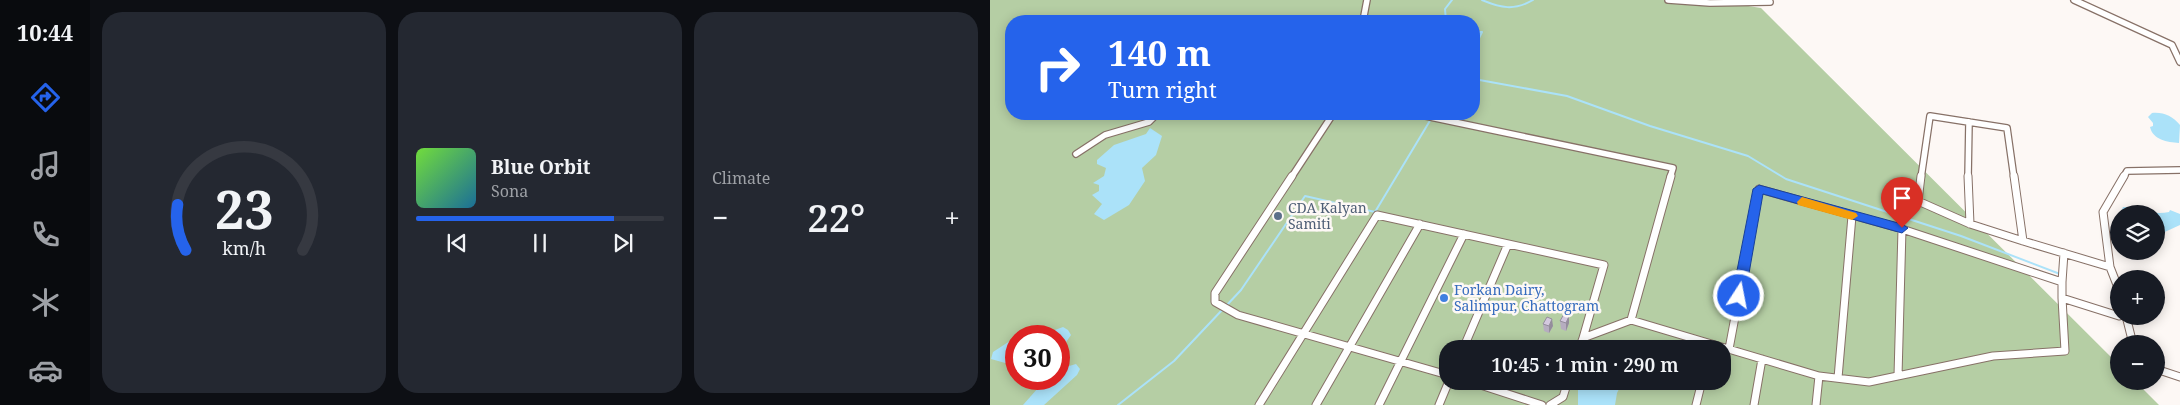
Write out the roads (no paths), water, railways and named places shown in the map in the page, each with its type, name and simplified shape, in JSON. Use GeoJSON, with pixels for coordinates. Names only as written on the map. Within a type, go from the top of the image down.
{"type":"FeatureCollection","features":[{"type":"Feature","properties":{"kind":"street"},"geometry":{"type":"LineString","coordinates":[[1364,15],[1367,0]]}},
{"type":"Feature","properties":{"kind":"street"},"geometry":{"type":"LineString","coordinates":[[1668,0],[1710,3],[1770,2],[1769,0]]}},
{"type":"Feature","properties":{"kind":"street"},"geometry":{"type":"LineString","coordinates":[[2074,0],[2172,44],[2180,62]]}},
{"type":"Feature","properties":{"kind":"street"},"geometry":{"type":"LineString","coordinates":[[2023,241],[2007,128],[1930,116],[1918,202],[1970,224],[2023,241],[2110,267]]}},
{"type":"Feature","properties":{"kind":"street"},"geometry":{"type":"LineString","coordinates":[[1076,154],[1104,135],[1152,120]]}},
{"type":"Feature","properties":{"kind":"street"},"geometry":{"type":"LineString","coordinates":[[1329,120],[1215,293],[1214,302],[1238,315],[1439,373]]}},
{"type":"Feature","properties":{"kind":"street"},"geometry":{"type":"LineString","coordinates":[[1445,120],[1673,168],[1630,320]]}},
{"type":"Feature","properties":{"kind":"street"},"geometry":{"type":"LineString","coordinates":[[1969,122],[1970,224]]}},
{"type":"Feature","properties":{"kind":"street"},"geometry":{"type":"LineString","coordinates":[[2111,270],[2102,212],[2127,171],[2180,170]]}},
{"type":"Feature","properties":{"kind":"street"},"geometry":{"type":"LineString","coordinates":[[1731,340],[1759,189],[1852,216],[1902,228],[2062,282]]}},
{"type":"Feature","properties":{"kind":"street"},"geometry":{"type":"LineString","coordinates":[[1260,405],[1376,214],[1604,265],[1583,338]]}},
{"type":"Feature","properties":{"kind":"street"},"geometry":{"type":"LineString","coordinates":[[1838,378],[1852,216]]}},
{"type":"Feature","properties":{"kind":"street"},"geometry":{"type":"LineString","coordinates":[[1316,405],[1420,224]]}},
{"type":"Feature","properties":{"kind":"street"},"geometry":{"type":"LineString","coordinates":[[1898,376],[1902,228]]}},
{"type":"Feature","properties":{"kind":"street"},"geometry":{"type":"LineString","coordinates":[[1378,405],[1464,234]]}},
{"type":"Feature","properties":{"kind":"street"},"geometry":{"type":"LineString","coordinates":[[1466,340],[1508,244]]}},
{"type":"Feature","properties":{"kind":"street"},"geometry":{"type":"LineString","coordinates":[[1731,350],[1819,376],[1869,382],[1993,356],[2065,351],[2062,298],[2064,253]]}},
{"type":"Feature","properties":{"kind":"street"},"geometry":{"type":"LineString","coordinates":[[2062,298],[2110,313]]}},
{"type":"Feature","properties":{"kind":"street"},"geometry":{"type":"LineString","coordinates":[[1583,338],[1630,320],[1692,340]]}},
{"type":"Feature","properties":{"kind":"street"},"geometry":{"type":"LineString","coordinates":[[1754,405],[1762,359]]}},
{"type":"Feature","properties":{"kind":"street"},"geometry":{"type":"LineString","coordinates":[[2165,372],[2180,378]]}},
{"type":"Feature","properties":{"kind":"street"},"geometry":{"type":"LineString","coordinates":[[1816,405],[1819,376]]}},
{"type":"Feature","properties":{"kind":"street"},"geometry":{"type":"LineString","coordinates":[[1438,405],[1444,390]]}},
{"type":"Feature","properties":{"kind":"street"},"geometry":{"type":"LineString","coordinates":[[1496,390],[1542,405]]}},
{"type":"Feature","properties":{"kind":"street"},"geometry":{"type":"LineString","coordinates":[[1550,405],[1563,397],[1565,390]]}},
{"type":"Feature","properties":{"kind":"street"},"geometry":{"type":"LineString","coordinates":[[1696,405],[1700,390]]}},
{"type":"Feature","properties":{"kind":"water"},"geometry":{"type":"Polygon","coordinates":[[[2152,113],[2168,115],[2180,125],[2179,143],[2165,141],[2154,135],[2150,127],[2153,126],[2153,123],[2148,117],[2152,113]]]}},
{"type":"Feature","properties":{"kind":"water"},"geometry":{"type":"Polygon","coordinates":[[[1150,128],[1162,136],[1156,155],[1142,168],[1145,181],[1129,205],[1104,220],[1094,214],[1102,204],[1092,195],[1099,191],[1099,185],[1093,183],[1104,176],[1106,168],[1097,164],[1097,160],[1114,145],[1146,134],[1150,128]]]}},
{"type":"Feature","properties":{"kind":"water"},"geometry":{"type":"Polygon","coordinates":[[[2170,210],[2180,214],[2180,225],[2165,232],[2165,213],[2170,210]]]}},
{"type":"Feature","properties":{"kind":"water"},"geometry":{"type":"Polygon","coordinates":[[[1005,344],[1005,363],[991,359],[993,352],[1005,344]]]}},
{"type":"Feature","properties":{"kind":"water"},"geometry":{"type":"Polygon","coordinates":[[[1076,364],[1080,369],[1070,381],[1070,366],[1076,364]]]}},
{"type":"Feature","properties":{"kind":"water"},"geometry":{"type":"Polygon","coordinates":[[[1036,390],[1060,390],[1044,405],[1023,405],[1036,390]]]}},
{"type":"Feature","properties":{"kind":"water"},"geometry":{"type":"Polygon","coordinates":[[[1578,390],[1618,390],[1615,405],[1578,405],[1578,390]]]}},
{"type":"Feature","properties":{"kind":"waterway"},"geometry":{"type":"LineString","coordinates":[[1446,15],[1445,9],[1452,0]]}},
{"type":"Feature","properties":{"kind":"waterway"},"geometry":{"type":"LineString","coordinates":[[1482,0],[1508,7],[1520,6],[1533,0]]}},
{"type":"Feature","properties":{"kind":"waterway"},"geometry":{"type":"LineString","coordinates":[[1480,32],[1482,32],[1480,36]]}},
{"type":"Feature","properties":{"kind":"waterway"},"geometry":{"type":"LineString","coordinates":[[1480,80],[1567,96],[1650,126],[1748,156],[1786,179],[1961,236],[2060,274]]}},
{"type":"Feature","properties":{"kind":"waterway"},"geometry":{"type":"LineString","coordinates":[[1226,306],[1241,290],[1305,196],[1375,212],[1430,120]]}},
{"type":"Feature","properties":{"kind":"waterway"},"geometry":{"type":"LineString","coordinates":[[1118,405],[1174,361],[1223,309]]}},
{"type":"Feature","properties":{"kind":"place","name":"CDA Kalyan Samiti"},"geometry":{"type":"Point","coordinates":[1278,216]}},
{"type":"Feature","properties":{"kind":"place","name":"Forkan Dairy, Salimpur, Chattogram"},"geometry":{"type":"Point","coordinates":[1444,298]}}]}
